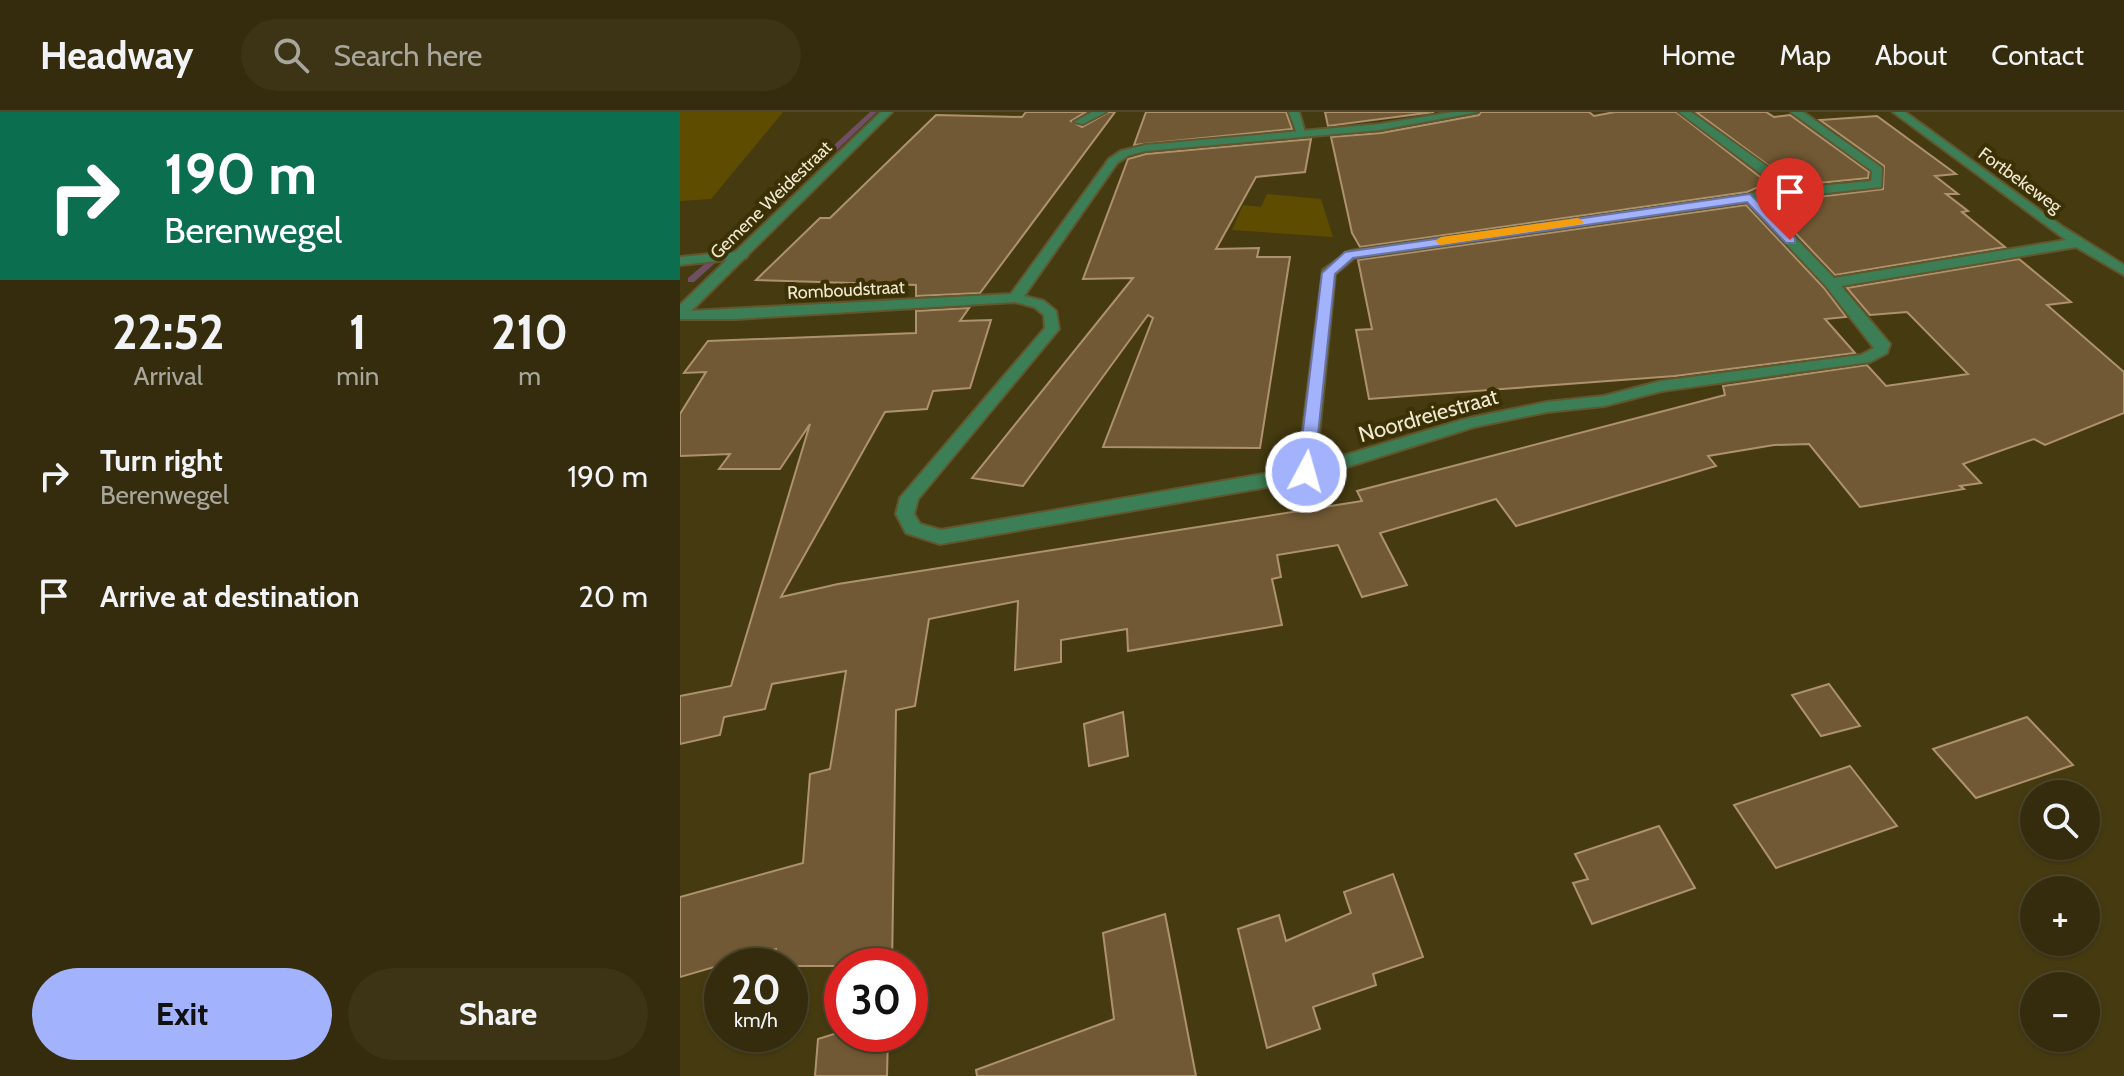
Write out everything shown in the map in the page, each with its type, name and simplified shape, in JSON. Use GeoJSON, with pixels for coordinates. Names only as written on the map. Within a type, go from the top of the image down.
{"type":"FeatureCollection","features":[{"type":"Feature","properties":{"kind":"street","name":"Gemene Weidestraat"},"geometry":{"type":"LineString","coordinates":[[680,314],[887,112]]}},
{"type":"Feature","properties":{"kind":"street"},"geometry":{"type":"LineString","coordinates":[[1079,122],[1101,112]]}},
{"type":"Feature","properties":{"kind":"street"},"geometry":{"type":"LineString","coordinates":[[1294,112],[1302,134]]}},
{"type":"Feature","properties":{"kind":"street"},"geometry":{"type":"LineString","coordinates":[[1015,298],[1113,161],[1125,153],[1145,148],[1380,127],[1473,112]]}},
{"type":"Feature","properties":{"kind":"street"},"geometry":{"type":"LineString","coordinates":[[1306,472],[1328,273],[1350,255],[1750,198],[1773,190],[1779,181],[1684,112]]}},
{"type":"Feature","properties":{"kind":"street"},"geometry":{"type":"LineString","coordinates":[[1776,185],[1809,191],[1877,184],[1878,170],[1796,112]]}},
{"type":"Feature","properties":{"kind":"street","name":"Fortbekeweg"},"geometry":{"type":"LineString","coordinates":[[1898,112],[2058,230],[2124,271]]}},
{"type":"Feature","properties":{"kind":"street"},"geometry":{"type":"LineString","coordinates":[[1750,198],[1831,283],[2080,242]]}},
{"type":"Feature","properties":{"kind":"street"},"geometry":{"type":"LineString","coordinates":[[680,261],[741,255]]}},
{"type":"Feature","properties":{"kind":"street","name":"Noordreiestraat"},"geometry":{"type":"LineString","coordinates":[[1015,298],[1039,304],[1051,314],[1052,329],[909,498],[905,514],[913,528],[940,537],[1306,472],[1421,437],[1520,412],[1604,401],[1661,386],[1830,366],[1865,359],[1882,350],[1882,344],[1831,283]]}},
{"type":"Feature","properties":{"kind":"street","name":"Romboudstraat"},"geometry":{"type":"LineString","coordinates":[[680,314],[735,315],[1015,298]]}},
{"type":"Feature","properties":{"kind":"shaded area"},"geometry":{"type":"Polygon","coordinates":[[[680,112],[783,112],[711,199],[680,201],[680,112]]]}},
{"type":"Feature","properties":{"kind":"shaded area"},"geometry":{"type":"Polygon","coordinates":[[[1267,194],[1321,199],[1333,237],[1232,230],[1243,205],[1261,207],[1267,194]]]}},
{"type":"Feature","properties":{"kind":"building"},"geometry":{"type":"Polygon","coordinates":[[[1026,112],[1086,112],[1071,121],[1082,127],[1109,112],[1115,112],[980,293],[916,296],[916,285],[756,280],[820,218],[830,218],[936,115],[1022,117],[1026,112]]]}},
{"type":"Feature","properties":{"kind":"building"},"geometry":{"type":"Polygon","coordinates":[[[1146,112],[1286,112],[1292,129],[1134,145],[1146,112]]]}},
{"type":"Feature","properties":{"kind":"building"},"geometry":{"type":"Polygon","coordinates":[[[1325,112],[1434,112],[1328,126],[1325,112]]]}},
{"type":"Feature","properties":{"kind":"building"},"geometry":{"type":"Polygon","coordinates":[[[1481,112],[1589,112],[1594,116],[1615,112],[1676,112],[1768,183],[1747,192],[1360,247],[1352,233],[1331,137],[1381,133],[1479,115],[1481,112]]]}},
{"type":"Feature","properties":{"kind":"building"},"geometry":{"type":"Polygon","coordinates":[[[1696,112],[1766,112],[1774,117],[1790,115],[1869,172],[1868,178],[1809,184],[1788,180],[1696,112]]]}},
{"type":"Feature","properties":{"kind":"building"},"geometry":{"type":"Polygon","coordinates":[[[1877,116],[1956,174],[1935,176],[1958,194],[1946,194],[1968,211],[1962,212],[2005,247],[1835,275],[1764,200],[1781,193],[1809,198],[1883,189],[1884,166],[1820,120],[1877,116]]]}},
{"type":"Feature","properties":{"kind":"building"},"geometry":{"type":"Polygon","coordinates":[[[1311,139],[1305,172],[1256,177],[1216,249],[1259,248],[1257,257],[1290,257],[1260,448],[1103,447],[1153,318],[1148,315],[1023,486],[972,478],[1133,278],[1083,279],[1128,159],[1146,154],[1311,139]]]}},
{"type":"Feature","properties":{"kind":"building"},"geometry":{"type":"Polygon","coordinates":[[[1746,205],[1824,288],[1846,317],[1825,319],[1855,353],[1675,376],[1369,399],[1356,330],[1372,329],[1358,260],[1746,205]]]}},
{"type":"Feature","properties":{"kind":"building"},"geometry":{"type":"Polygon","coordinates":[[[2019,259],[2071,302],[2047,305],[2124,372],[2124,413],[2045,445],[2034,439],[1963,464],[1981,483],[1960,486],[1964,489],[1860,507],[1809,444],[1774,445],[1708,456],[1716,466],[1516,526],[1496,499],[1380,533],[1407,585],[1362,597],[1338,545],[1277,555],[1281,577],[1272,579],[1282,625],[1128,651],[1127,629],[1061,640],[1061,662],[1015,670],[1018,601],[929,619],[915,706],[896,710],[892,948],[824,948],[824,966],[808,966],[808,948],[704,948],[704,970],[680,977],[680,897],[803,863],[810,774],[830,769],[846,671],[772,684],[765,709],[724,717],[720,735],[680,744],[680,696],[731,686],[810,424],[780,469],[719,469],[730,454],[680,456],[680,414],[706,372],[684,373],[708,341],[916,333],[916,311],[969,308],[960,321],[991,320],[970,388],[933,391],[927,409],[885,412],[781,597],[838,584],[1362,501],[1357,491],[1725,395],[1723,386],[1867,365],[1886,386],[1968,374],[1907,312],[1870,315],[1847,288],[2019,259]]]}},
{"type":"Feature","properties":{"kind":"building"},"geometry":{"type":"Polygon","coordinates":[[[1829,684],[1860,726],[1821,736],[1792,695],[1829,684]]]}},
{"type":"Feature","properties":{"kind":"building"},"geometry":{"type":"Polygon","coordinates":[[[1123,712],[1128,756],[1089,766],[1084,724],[1123,712]]]}},
{"type":"Feature","properties":{"kind":"building"},"geometry":{"type":"Polygon","coordinates":[[[2027,717],[2073,765],[2029,780],[2020,780],[2020,783],[1976,798],[1933,749],[2027,717]]]}},
{"type":"Feature","properties":{"kind":"building"},"geometry":{"type":"Polygon","coordinates":[[[1850,766],[1897,826],[1776,868],[1734,805],[1850,766]]]}},
{"type":"Feature","properties":{"kind":"building"},"geometry":{"type":"Polygon","coordinates":[[[1659,826],[1695,888],[1592,924],[1573,883],[1588,879],[1575,854],[1659,826]]]}},
{"type":"Feature","properties":{"kind":"building"},"geometry":{"type":"Polygon","coordinates":[[[1393,874],[1423,957],[1373,974],[1376,985],[1313,1007],[1320,1029],[1267,1048],[1238,929],[1279,915],[1286,941],[1351,913],[1344,892],[1393,874]]]}},
{"type":"Feature","properties":{"kind":"building"},"geometry":{"type":"Polygon","coordinates":[[[1165,914],[1196,1076],[977,1076],[976,1070],[1114,1019],[1103,933],[1165,914]]]}},
{"type":"Feature","properties":{"kind":"building"},"geometry":{"type":"Polygon","coordinates":[[[824,1037],[824,1052],[888,1052],[887,1076],[815,1076],[818,1039],[824,1037]]]}},
{"type":"Feature","properties":{"kind":"waterway"},"geometry":{"type":"LineString","coordinates":[[774,205],[874,112]]}},
{"type":"Feature","properties":{"kind":"waterway"},"geometry":{"type":"LineString","coordinates":[[728,247],[764,214]]}},
{"type":"Feature","properties":{"kind":"waterway"},"geometry":{"type":"LineString","coordinates":[[691,280],[711,263]]}},
{"type":"Feature","properties":{"kind":"slow traffic"},"geometry":{"type":"LineString","coordinates":[[1441,241],[1578,222]]}},
{"type":"Feature","properties":{"kind":"route"},"geometry":{"type":"LineString","coordinates":[[1306,472],[1328,273],[1350,255],[1750,198],[1790,240]]}}]}
